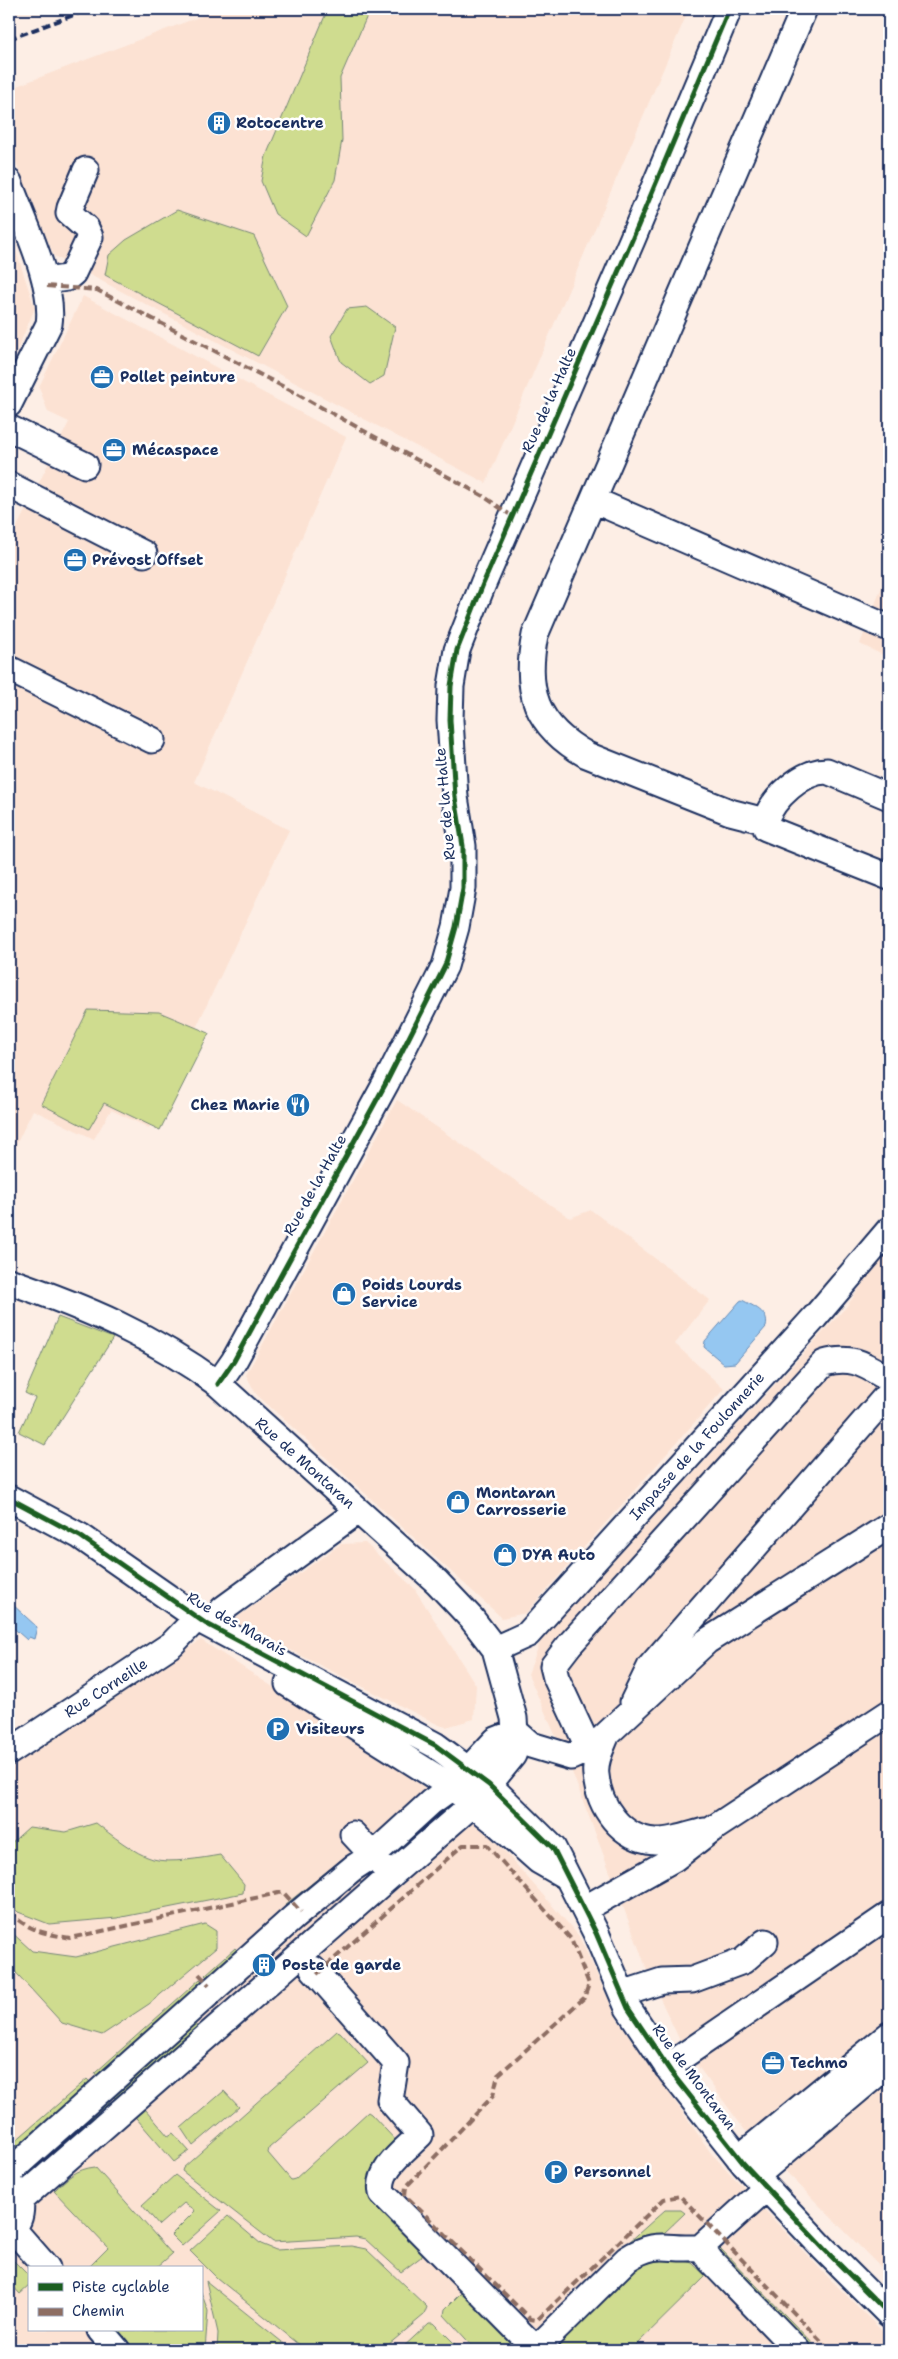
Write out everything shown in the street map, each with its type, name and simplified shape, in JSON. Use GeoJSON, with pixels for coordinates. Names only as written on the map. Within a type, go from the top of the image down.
{"type":"FeatureCollection","features":[{"type":"Feature","properties":{"kind":"street","name":"Rue de la Halte"},"geometry":{"type":"LineString","coordinates":[[218,1384],[234,1361],[381,1092],[445,966],[456,928],[463,888],[463,846],[455,797],[450,720],[451,686],[457,650],[483,584],[628,249],[729,9]]}},
{"type":"Feature","properties":{"kind":"street"},"geometry":{"type":"LineString","coordinates":[[764,821],[730,812],[587,755],[572,747],[558,734],[539,708],[532,693],[530,676],[535,635],[804,9]]}},
{"type":"Feature","properties":{"kind":"street"},"geometry":{"type":"LineString","coordinates":[[45,281],[67,278],[73,273],[90,237],[86,228],[69,213],[86,170]]}},
{"type":"Feature","properties":{"kind":"street"},"geometry":{"type":"LineString","coordinates":[[9,182],[45,281],[51,312],[49,324],[9,404]]}},
{"type":"Feature","properties":{"kind":"street"},"geometry":{"type":"LineString","coordinates":[[9,428],[85,465]]}},
{"type":"Feature","properties":{"kind":"street"},"geometry":{"type":"LineString","coordinates":[[9,486],[144,554]]}},
{"type":"Feature","properties":{"kind":"street"},"geometry":{"type":"LineString","coordinates":[[593,500],[889,628]]}},
{"type":"Feature","properties":{"kind":"street"},"geometry":{"type":"LineString","coordinates":[[9,670],[152,740]]}},
{"type":"Feature","properties":{"kind":"street"},"geometry":{"type":"LineString","coordinates":[[889,796],[827,771],[818,771],[810,774],[775,800],[764,821],[766,828],[889,877]]}},
{"type":"Feature","properties":{"kind":"street","name":"Impasse de la Foulonnerie"},"geometry":{"type":"LineString","coordinates":[[495,1649],[528,1634],[815,1317],[889,1230]]}},
{"type":"Feature","properties":{"kind":"street","name":"Rue de Montaran"},"geometry":{"type":"LineString","coordinates":[[9,1281],[117,1322],[181,1358],[218,1384],[437,1582],[472,1619],[495,1649],[516,1732],[513,1755],[482,1794]]}},
{"type":"Feature","properties":{"kind":"street"},"geometry":{"type":"LineString","coordinates":[[711,1830],[657,1842],[628,1834],[617,1824],[604,1802],[596,1775],[599,1753],[598,1742],[556,1678],[553,1666],[570,1644],[824,1363],[840,1359],[856,1361],[889,1379]]}},
{"type":"Feature","properties":{"kind":"street"},"geometry":{"type":"LineString","coordinates":[[625,1717],[650,1667],[889,1393]]}},
{"type":"Feature","properties":{"kind":"street","name":"Rue des Marais"},"geometry":{"type":"LineString","coordinates":[[9,1498],[80,1536],[208,1617],[435,1744]]}},
{"type":"Feature","properties":{"kind":"street","name":"Rue Corneille"},"geometry":{"type":"LineString","coordinates":[[9,1752],[172,1644],[358,1512]]}},
{"type":"Feature","properties":{"kind":"street"},"geometry":{"type":"LineString","coordinates":[[9,2176],[15,2167],[294,1917],[353,1868],[378,1851],[460,1778],[496,1740],[516,1732],[531,1745],[571,1757],[598,1742],[707,1640],[889,1526]]}},
{"type":"Feature","properties":{"kind":"street","name":"Rue des Marais"},"geometry":{"type":"LineString","coordinates":[[208,1617],[262,1667],[417,1764]]}},
{"type":"Feature","properties":{"kind":"street"},"geometry":{"type":"LineString","coordinates":[[584,1909],[674,1858],[711,1830],[889,1713]]}},
{"type":"Feature","properties":{"kind":"street","name":"Rue de Montaran"},"geometry":{"type":"LineString","coordinates":[[435,1744],[460,1778],[553,1848],[584,1909],[628,2008],[667,2067],[739,2158],[889,2314]]}},
{"type":"Feature","properties":{"kind":"street","name":"Rue de Montaran"},"geometry":{"type":"LineString","coordinates":[[417,1764],[460,1778]]}},
{"type":"Feature","properties":{"kind":"street"},"geometry":{"type":"LineString","coordinates":[[45,2266],[11,2230],[19,2220],[21,2210],[14,2191],[391,1875],[482,1794]]}},
{"type":"Feature","properties":{"kind":"street"},"geometry":{"type":"LineString","coordinates":[[359,1830],[378,1851],[391,1875]]}},
{"type":"Feature","properties":{"kind":"street"},"geometry":{"type":"LineString","coordinates":[[667,2067],[889,1915]]}},
{"type":"Feature","properties":{"kind":"street"},"geometry":{"type":"LineString","coordinates":[[622,1994],[662,1981],[692,1980],[743,1961],[765,1942]]}},
{"type":"Feature","properties":{"kind":"street"},"geometry":{"type":"LineString","coordinates":[[313,1969],[396,2063],[390,2100],[420,2135],[385,2170],[380,2182],[382,2193],[536,2350],[627,2259],[643,2249],[662,2246],[688,2249],[700,2247],[761,2182],[889,2064]]}},
{"type":"Feature","properties":{"kind":"street"},"geometry":{"type":"LineString","coordinates":[[739,2158],[889,2035]]}},
{"type":"Feature","properties":{"kind":"street"},"geometry":{"type":"LineString","coordinates":[[700,2247],[711,2261],[797,2350]]}},
{"type":"Feature","properties":{"kind":"street"},"geometry":{"type":"LineString","coordinates":[[102,2332],[117,2350]]}},
{"type":"Feature","properties":{"kind":"shaded area"},"geometry":{"type":"Polygon","coordinates":[[[220,9],[689,9],[486,483],[54,256],[9,145],[9,89],[220,9]]]}},
{"type":"Feature","properties":{"kind":"shaded area"},"geometry":{"type":"Polygon","coordinates":[[[9,230],[35,308],[9,369],[9,230]]]}},
{"type":"Feature","properties":{"kind":"shaded area"},"geometry":{"type":"Polygon","coordinates":[[[83,296],[346,437],[194,782],[289,830],[149,1128],[111,1110],[94,1139],[33,1110],[9,1159],[9,526],[16,529],[69,422],[48,412],[39,387],[83,296]]]}},
{"type":"Feature","properties":{"kind":"shaded area"},"geometry":{"type":"Polygon","coordinates":[[[889,568],[889,658],[860,644],[889,568]]]}},
{"type":"Feature","properties":{"kind":"shaded area"},"geometry":{"type":"Polygon","coordinates":[[[397,1100],[570,1218],[591,1210],[710,1300],[675,1344],[724,1389],[526,1613],[502,1618],[256,1394],[246,1375],[397,1100]]]}},
{"type":"Feature","properties":{"kind":"shaded area"},"geometry":{"type":"Polygon","coordinates":[[[889,1246],[889,2276],[744,2129],[681,2043],[649,1975],[574,1777],[528,1674],[541,1640],[847,1306],[889,1246]]]}},
{"type":"Feature","properties":{"kind":"shaded area"},"geometry":{"type":"Polygon","coordinates":[[[365,1543],[414,1588],[476,1685],[474,1719],[446,1727],[439,1725],[232,1621],[341,1544],[365,1543]]]}},
{"type":"Feature","properties":{"kind":"shaded area"},"geometry":{"type":"Polygon","coordinates":[[[201,1640],[405,1773],[492,1837],[579,1936],[618,2020],[711,2153],[825,2274],[889,2338],[889,2350],[9,2350],[9,1763],[201,1640]]]}},
{"type":"Feature","properties":{"kind":"green space"},"geometry":{"type":"Polygon","coordinates":[[[331,9],[370,9],[340,78],[342,140],[335,180],[306,236],[275,214],[261,181],[266,156],[327,11],[331,9]]]}},
{"type":"Feature","properties":{"kind":"green space"},"geometry":{"type":"Polygon","coordinates":[[[177,210],[254,236],[287,306],[258,356],[105,275],[109,255],[126,240],[177,210]]]}},
{"type":"Feature","properties":{"kind":"green space"},"geometry":{"type":"Polygon","coordinates":[[[367,307],[395,327],[384,376],[370,384],[341,362],[331,336],[347,309],[367,307]]]}},
{"type":"Feature","properties":{"kind":"green space"},"geometry":{"type":"Polygon","coordinates":[[[88,1010],[159,1012],[209,1033],[160,1130],[104,1103],[89,1129],[41,1104],[88,1010]]]}},
{"type":"Feature","properties":{"kind":"green space"},"geometry":{"type":"Polygon","coordinates":[[[58,1317],[113,1338],[45,1445],[19,1432],[35,1398],[25,1393],[58,1317]]]}},
{"type":"Feature","properties":{"kind":"green space"},"geometry":{"type":"Polygon","coordinates":[[[96,1823],[115,1838],[153,1859],[177,1861],[220,1855],[244,1884],[243,1893],[117,1918],[49,1924],[18,1912],[9,1903],[9,1845],[29,1827],[66,1832],[96,1823]]]}},
{"type":"Feature","properties":{"kind":"green space"},"geometry":{"type":"Polygon","coordinates":[[[341,1860],[344,1865],[291,1911],[285,1905],[341,1860]]]}},
{"type":"Feature","properties":{"kind":"green space"},"geometry":{"type":"Polygon","coordinates":[[[205,1924],[216,1931],[216,1948],[149,2004],[102,2035],[62,2023],[9,1965],[9,1930],[32,1951],[76,1957],[205,1924]]]}},
{"type":"Feature","properties":{"kind":"green space"},"geometry":{"type":"Polygon","coordinates":[[[235,1948],[242,1955],[212,1982],[205,1975],[235,1948]]]}},
{"type":"Feature","properties":{"kind":"green space"},"geometry":{"type":"Polygon","coordinates":[[[200,1979],[207,1987],[99,2080],[95,2073],[200,1979]]]}},
{"type":"Feature","properties":{"kind":"green space"},"geometry":{"type":"Polygon","coordinates":[[[192,2022],[199,2028],[120,2103],[110,2093],[192,2022]]]}},
{"type":"Feature","properties":{"kind":"green space"},"geometry":{"type":"Polygon","coordinates":[[[337,2031],[368,2063],[269,2148],[268,2153],[291,2180],[295,2179],[368,2112],[371,2114],[400,2145],[369,2174],[368,2188],[425,2249],[421,2257],[401,2272],[365,2239],[356,2237],[273,2242],[182,2171],[183,2168],[337,2031]]]}},
{"type":"Feature","properties":{"kind":"green space"},"geometry":{"type":"Polygon","coordinates":[[[87,2079],[94,2086],[16,2153],[14,2142],[87,2079]]]}},
{"type":"Feature","properties":{"kind":"green space"},"geometry":{"type":"Polygon","coordinates":[[[224,2091],[239,2107],[193,2146],[181,2128],[224,2091]]]}},
{"type":"Feature","properties":{"kind":"green space"},"geometry":{"type":"Polygon","coordinates":[[[104,2097],[115,2108],[44,2171],[38,2154],[104,2097]]]}},
{"type":"Feature","properties":{"kind":"green space"},"geometry":{"type":"Polygon","coordinates":[[[140,2103],[168,2136],[173,2133],[189,2151],[174,2162],[130,2111],[140,2103]]]}},
{"type":"Feature","properties":{"kind":"green space"},"geometry":{"type":"Polygon","coordinates":[[[95,2167],[172,2254],[158,2266],[90,2266],[108,2248],[54,2191],[72,2175],[95,2167]]]}},
{"type":"Feature","properties":{"kind":"green space"},"geometry":{"type":"Polygon","coordinates":[[[175,2175],[221,2211],[182,2246],[171,2235],[195,2211],[184,2203],[159,2225],[142,2205],[175,2175]]]}},
{"type":"Feature","properties":{"kind":"green space"},"geometry":{"type":"Polygon","coordinates":[[[665,2210],[681,2210],[685,2213],[663,2234],[641,2238],[628,2243],[665,2210]]]}},
{"type":"Feature","properties":{"kind":"green space"},"geometry":{"type":"Polygon","coordinates":[[[228,2216],[261,2244],[276,2250],[351,2246],[366,2249],[427,2307],[424,2315],[382,2350],[306,2350],[217,2278],[190,2251],[228,2216]]]}},
{"type":"Feature","properties":{"kind":"green space"},"geometry":{"type":"Polygon","coordinates":[[[718,2246],[819,2350],[809,2350],[718,2257],[718,2246]]]}},
{"type":"Feature","properties":{"kind":"green space"},"geometry":{"type":"Polygon","coordinates":[[[9,2256],[28,2275],[28,2287],[20,2294],[9,2282],[9,2256]]]}},
{"type":"Feature","properties":{"kind":"green space"},"geometry":{"type":"Polygon","coordinates":[[[675,2258],[692,2263],[706,2276],[631,2350],[548,2350],[635,2266],[646,2260],[675,2258]]]}},
{"type":"Feature","properties":{"kind":"green space"},"geometry":{"type":"Polygon","coordinates":[[[206,2281],[292,2350],[217,2350],[218,2333],[206,2281]]]}},
{"type":"Feature","properties":{"kind":"green space"},"geometry":{"type":"Polygon","coordinates":[[[464,2290],[520,2350],[476,2350],[444,2315],[445,2309],[464,2290]]]}},
{"type":"Feature","properties":{"kind":"green space"},"geometry":{"type":"Polygon","coordinates":[[[202,2295],[208,2311],[205,2350],[132,2350],[117,2332],[202,2332],[202,2295]]]}},
{"type":"Feature","properties":{"kind":"green space"},"geometry":{"type":"Polygon","coordinates":[[[429,2323],[434,2323],[461,2350],[400,2350],[429,2323]]]}},
{"type":"Feature","properties":{"kind":"water"},"geometry":{"type":"Polygon","coordinates":[[[742,1300],[763,1313],[767,1322],[766,1327],[735,1363],[724,1364],[704,1347],[705,1341],[742,1300]]]}},
{"type":"Feature","properties":{"kind":"water"},"geometry":{"type":"Polygon","coordinates":[[[12,1604],[37,1627],[34,1639],[29,1637],[27,1640],[9,1624],[9,1608],[12,1604]]]}},
{"type":"Feature","properties":{"kind":"railway"},"geometry":{"type":"LineString","coordinates":[[9,39],[90,9]]}},
{"type":"Feature","properties":{"kind":"marked path"},"geometry":{"type":"LineString","coordinates":[[47,286],[97,290],[284,387],[483,496],[512,516]]}},
{"type":"Feature","properties":{"kind":"marked path"},"geometry":{"type":"LineString","coordinates":[[317,1974],[463,1845],[487,1845],[571,1939],[589,1984],[584,1998],[498,2075],[493,2096],[406,2187],[405,2195],[530,2319],[537,2320],[664,2199],[680,2196],[830,2350]]}},
{"type":"Feature","properties":{"kind":"marked path"},"geometry":{"type":"LineString","coordinates":[[9,1912],[23,1923],[37,1930],[70,1938],[283,1892],[301,1912]]}},
{"type":"Feature","properties":{"kind":"marked path"},"geometry":{"type":"LineString","coordinates":[[199,1974],[209,1985]]}},
{"type":"Feature","properties":{"kind":"cycle path"},"geometry":{"type":"LineString","coordinates":[[218,1384],[234,1361],[386,1083],[445,966],[456,927],[463,888],[463,846],[455,797],[450,720],[451,686],[457,650],[483,584],[632,240],[729,9]]}},
{"type":"Feature","properties":{"kind":"cycle path"},"geometry":{"type":"LineString","coordinates":[[9,1498],[80,1536],[205,1623],[435,1745],[489,1785],[553,1848],[596,1933],[628,2008],[671,2072],[744,2164],[824,2249],[889,2314]]}},
{"type":"Feature","properties":{"kind":"place","name":"Rotocentre"},"geometry":{"type":"Point","coordinates":[219,123]}},
{"type":"Feature","properties":{"kind":"place","name":"Pollet peinture"},"geometry":{"type":"Point","coordinates":[102,377]}},
{"type":"Feature","properties":{"kind":"place","name":"Mécaspace"},"geometry":{"type":"Point","coordinates":[114,450]}},
{"type":"Feature","properties":{"kind":"place","name":"Prévost Offset"},"geometry":{"type":"Point","coordinates":[75,560]}},
{"type":"Feature","properties":{"kind":"place","name":"Chez Marie"},"geometry":{"type":"Point","coordinates":[298,1105]}},
{"type":"Feature","properties":{"kind":"place","name":"Poids Lourds Service"},"geometry":{"type":"Point","coordinates":[344,1294]}},
{"type":"Feature","properties":{"kind":"place","name":"Montaran Carrosserie"},"geometry":{"type":"Point","coordinates":[458,1502]}},
{"type":"Feature","properties":{"kind":"place","name":"DYA Auto"},"geometry":{"type":"Point","coordinates":[505,1555]}},
{"type":"Feature","properties":{"kind":"place","name":"Visiteurs"},"geometry":{"type":"Point","coordinates":[278,1729]}},
{"type":"Feature","properties":{"kind":"place","name":"Poste de garde"},"geometry":{"type":"Point","coordinates":[264,1965]}},
{"type":"Feature","properties":{"kind":"place","name":"Techmo"},"geometry":{"type":"Point","coordinates":[773,2063]}},
{"type":"Feature","properties":{"kind":"place","name":"Personnel"},"geometry":{"type":"Point","coordinates":[556,2172]}}]}
